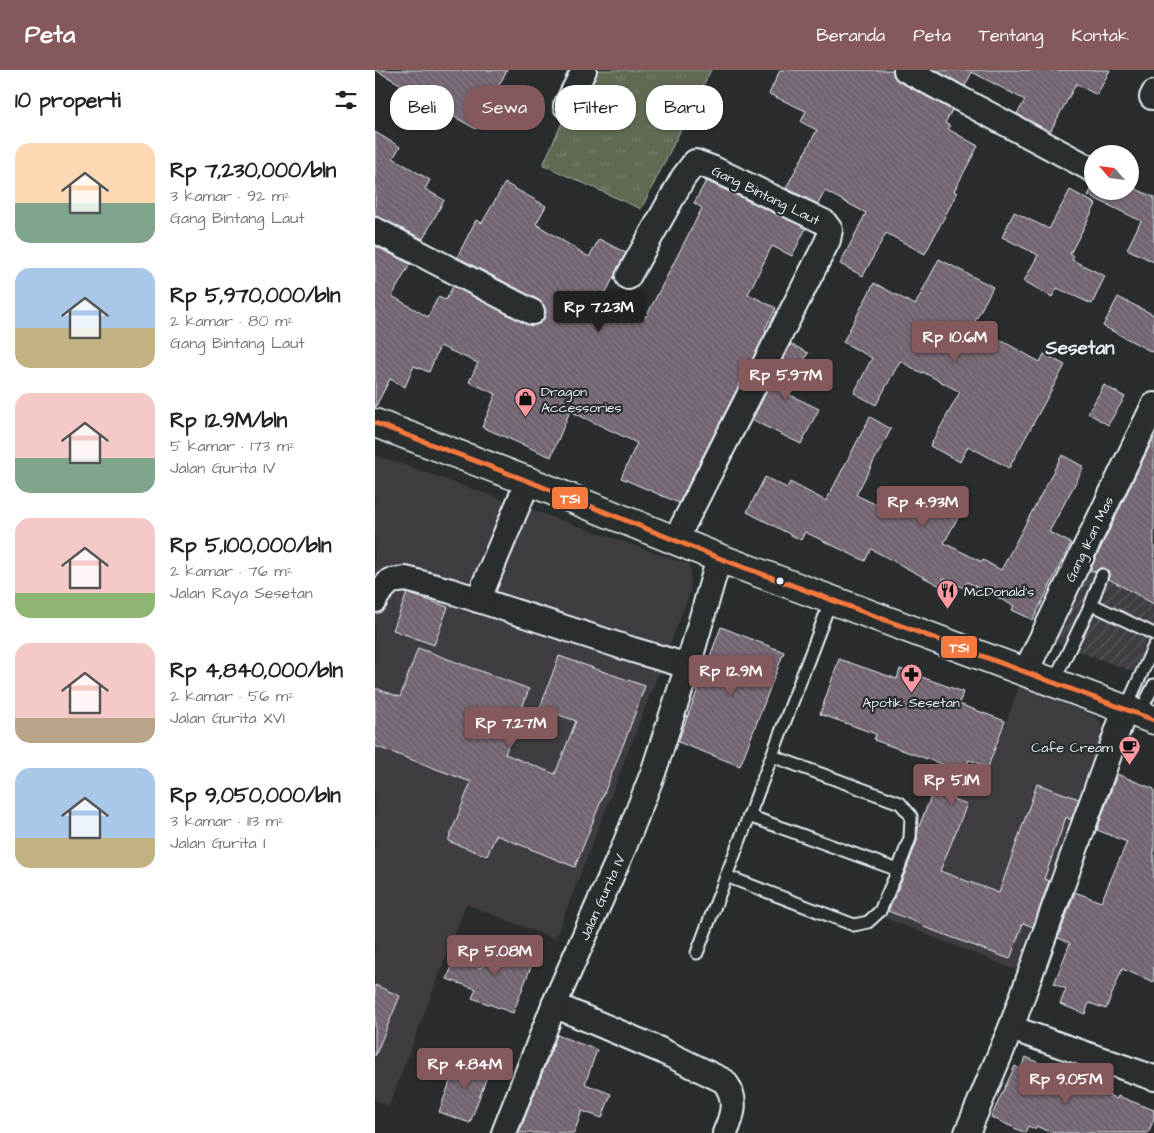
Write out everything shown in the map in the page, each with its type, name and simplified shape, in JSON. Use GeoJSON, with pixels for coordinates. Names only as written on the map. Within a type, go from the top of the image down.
{"type":"FeatureCollection","features":[{"type":"Feature","properties":{"kind":"main road"},"geometry":{"type":"LineString","coordinates":[[375,423],[528,481],[719,558],[1053,684],[1139,714]]}},
{"type":"Feature","properties":{"kind":"street"},"geometry":{"type":"LineString","coordinates":[[576,85],[584,70]]}},
{"type":"Feature","properties":{"kind":"street"},"geometry":{"type":"LineString","coordinates":[[914,72],[1084,165]]}},
{"type":"Feature","properties":{"kind":"street","name":"Gang Bintang Laut"},"geometry":{"type":"LineString","coordinates":[[628,277],[683,178],[695,162],[714,169],[824,222],[830,230],[828,240],[675,541]]}},
{"type":"Feature","properties":{"kind":"street"},"geometry":{"type":"LineString","coordinates":[[375,230],[532,312]]}},
{"type":"Feature","properties":{"kind":"street","name":"Gang Ikan Mas"},"geometry":{"type":"LineString","coordinates":[[1025,673],[1154,405]]}},
{"type":"Feature","properties":{"kind":"street"},"geometry":{"type":"LineString","coordinates":[[478,600],[528,481]]}},
{"type":"Feature","properties":{"kind":"street","name":"Jalan Gurita IV"},"geometry":{"type":"LineString","coordinates":[[504,1133],[554,1005],[624,846],[649,782],[688,666],[719,558]]}},
{"type":"Feature","properties":{"kind":"street"},"geometry":{"type":"LineString","coordinates":[[375,600],[377,594],[390,581],[406,579],[688,666]]}},
{"type":"Feature","properties":{"kind":"street"},"geometry":{"type":"LineString","coordinates":[[967,1133],[1139,714]]}},
{"type":"Feature","properties":{"kind":"street"},"geometry":{"type":"LineString","coordinates":[[554,1005],[660,1050],[724,1082],[730,1088],[733,1097],[733,1110],[725,1133]]}},
{"type":"Feature","properties":{"kind":"street"},"geometry":{"type":"LineString","coordinates":[[1011,1028],[1154,1078]]}},
{"type":"Feature","properties":{"kind":"lane"},"geometry":{"type":"LineString","coordinates":[[1053,684],[1091,604],[1101,575]]}},
{"type":"Feature","properties":{"kind":"lane"},"geometry":{"type":"LineString","coordinates":[[697,953],[831,600]]}},
{"type":"Feature","properties":{"kind":"lane"},"geometry":{"type":"LineString","coordinates":[[1091,604],[1154,634]]}},
{"type":"Feature","properties":{"kind":"lane"},"geometry":{"type":"LineString","coordinates":[[1139,714],[1154,646]]}},
{"type":"Feature","properties":{"kind":"lane"},"geometry":{"type":"LineString","coordinates":[[1139,714],[1154,685]]}},
{"type":"Feature","properties":{"kind":"lane"},"geometry":{"type":"LineString","coordinates":[[726,876],[853,925],[868,922],[880,911],[898,870],[910,838],[911,816],[900,803],[772,756]]}},
{"type":"Feature","properties":{"kind":"lane"},"geometry":{"type":"LineString","coordinates":[[749,816],[898,870]]}},
{"type":"Feature","properties":{"kind":"shaded area"},"geometry":{"type":"Polygon","coordinates":[[[1154,422],[1154,649],[1140,674],[1045,639],[1154,422]]]}},
{"type":"Feature","properties":{"kind":"shaded area"},"geometry":{"type":"Polygon","coordinates":[[[375,455],[690,565],[691,590],[555,939],[466,904],[389,1106],[375,1100],[375,455]]]}},
{"type":"Feature","properties":{"kind":"shaded area"},"geometry":{"type":"Polygon","coordinates":[[[1020,685],[1095,716],[1100,722],[1102,731],[1016,970],[880,916],[946,756],[987,772],[1020,685]]]}},
{"type":"Feature","properties":{"kind":"green space"},"geometry":{"type":"Polygon","coordinates":[[[587,70],[711,70],[703,85],[646,85],[646,130],[681,130],[641,209],[543,165],[559,130],[636,130],[636,85],[580,85],[587,70]]]}},
{"type":"Feature","properties":{"kind":"building"},"geometry":{"type":"Polygon","coordinates":[[[375,70],[507,70],[499,85],[464,85],[464,122],[454,117],[454,85],[402,85],[375,70]]]}},
{"type":"Feature","properties":{"kind":"building"},"geometry":{"type":"Polygon","coordinates":[[[780,70],[892,70],[894,77],[900,82],[952,110],[945,123],[950,126],[948,129],[978,146],[954,191],[957,193],[925,254],[886,233],[863,276],[840,264],[866,213],[825,191],[818,204],[786,188],[817,130],[801,122],[806,111],[769,94],[780,70]]]}},
{"type":"Feature","properties":{"kind":"building"},"geometry":{"type":"Polygon","coordinates":[[[935,70],[1110,70],[1097,95],[1076,84],[1050,132],[1017,114],[1025,100],[972,72],[965,86],[935,70]]]}},
{"type":"Feature","properties":{"kind":"building"},"geometry":{"type":"Polygon","coordinates":[[[375,132],[400,147],[393,158],[430,180],[425,189],[444,200],[423,239],[375,216],[375,132]]]}},
{"type":"Feature","properties":{"kind":"building"},"geometry":{"type":"Polygon","coordinates":[[[706,181],[806,228],[792,256],[772,246],[748,294],[776,308],[765,329],[767,330],[679,503],[621,478],[637,443],[570,411],[551,457],[482,427],[496,394],[469,382],[478,363],[440,346],[429,372],[414,366],[405,387],[390,379],[375,408],[375,246],[410,264],[392,296],[428,317],[438,297],[446,300],[453,286],[526,324],[532,326],[539,324],[544,319],[546,312],[544,305],[539,300],[457,257],[476,220],[482,223],[505,183],[546,206],[536,224],[589,257],[599,239],[626,253],[604,296],[646,317],[702,208],[694,203],[706,181]]]}},
{"type":"Feature","properties":{"kind":"building"},"geometry":{"type":"Polygon","coordinates":[[[1070,190],[1084,198],[1084,200],[1096,204],[1070,254],[1074,256],[1072,260],[1105,276],[1092,304],[1057,288],[1052,297],[1024,281],[1038,255],[1002,237],[1014,212],[1049,229],[1070,190]]]}},
{"type":"Feature","properties":{"kind":"building"},"geometry":{"type":"Polygon","coordinates":[[[1139,190],[1154,196],[1154,262],[1127,249],[1141,221],[1098,200],[1139,200],[1139,190]]]}},
{"type":"Feature","properties":{"kind":"building"},"geometry":{"type":"Polygon","coordinates":[[[939,259],[993,287],[973,325],[1040,362],[1044,354],[1065,365],[1009,468],[968,446],[960,462],[930,446],[960,392],[923,372],[900,361],[876,405],[854,393],[872,358],[843,342],[874,283],[915,305],[939,259]]]}},
{"type":"Feature","properties":{"kind":"building"},"geometry":{"type":"Polygon","coordinates":[[[1118,297],[1154,315],[1154,353],[1103,326],[1118,297]]]}},
{"type":"Feature","properties":{"kind":"building"},"geometry":{"type":"Polygon","coordinates":[[[791,344],[808,353],[786,393],[819,409],[801,444],[752,420],[791,344]]]}},
{"type":"Feature","properties":{"kind":"building"},"geometry":{"type":"Polygon","coordinates":[[[1104,385],[1125,397],[1108,425],[1088,413],[1104,385]]]}},
{"type":"Feature","properties":{"kind":"building"},"geometry":{"type":"Polygon","coordinates":[[[870,417],[891,429],[856,495],[896,514],[911,486],[937,499],[943,488],[967,501],[944,543],[1001,570],[1062,455],[1084,467],[1049,532],[1071,543],[1033,620],[1012,610],[1014,606],[967,582],[964,588],[944,578],[940,586],[871,549],[865,561],[805,532],[801,540],[747,512],[765,477],[787,488],[790,482],[826,501],[870,417]]]}},
{"type":"Feature","properties":{"kind":"building"},"geometry":{"type":"Polygon","coordinates":[[[1154,437],[1154,604],[1109,579],[1109,573],[1105,568],[1100,568],[1095,572],[1090,570],[1154,437]]]}},
{"type":"Feature","properties":{"kind":"building"},"geometry":{"type":"Polygon","coordinates":[[[407,593],[448,607],[434,645],[393,630],[407,593]]]}},
{"type":"Feature","properties":{"kind":"building"},"geometry":{"type":"Polygon","coordinates":[[[721,627],[784,652],[740,766],[678,742],[721,627]]]}},
{"type":"Feature","properties":{"kind":"building"},"geometry":{"type":"Polygon","coordinates":[[[418,648],[529,689],[505,754],[555,774],[576,721],[540,708],[559,656],[645,686],[575,867],[496,835],[487,856],[448,841],[471,782],[375,746],[375,688],[400,697],[418,648]]]}},
{"type":"Feature","properties":{"kind":"building"},"geometry":{"type":"Polygon","coordinates":[[[839,659],[897,679],[900,669],[963,692],[959,704],[1005,721],[988,767],[969,760],[953,799],[967,804],[940,871],[999,893],[1037,784],[1079,799],[1071,820],[1066,817],[1044,879],[1049,881],[1033,927],[1023,923],[1010,959],[924,927],[924,925],[888,911],[905,873],[917,841],[918,829],[944,765],[874,740],[876,734],[820,714],[839,659]]]}},
{"type":"Feature","properties":{"kind":"building"},"geometry":{"type":"Polygon","coordinates":[[[1117,774],[1154,789],[1154,982],[1122,969],[1106,1009],[1089,1003],[1085,1014],[1060,1004],[1066,989],[1054,984],[1070,943],[1058,938],[1075,892],[1101,902],[1127,842],[1097,830],[1117,774]]]}},
{"type":"Feature","properties":{"kind":"building"},"geometry":{"type":"Polygon","coordinates":[[[491,943],[534,959],[513,1013],[472,998],[476,989],[447,979],[455,958],[481,968],[491,943]]]}},
{"type":"Feature","properties":{"kind":"building"},"geometry":{"type":"Polygon","coordinates":[[[375,985],[400,996],[375,1056],[375,985]]]}},
{"type":"Feature","properties":{"kind":"building"},"geometry":{"type":"Polygon","coordinates":[[[557,1035],[597,1050],[585,1084],[611,1094],[602,1118],[582,1111],[574,1133],[519,1133],[557,1035]]]}},
{"type":"Feature","properties":{"kind":"building"},"geometry":{"type":"Polygon","coordinates":[[[459,1057],[490,1068],[470,1123],[439,1112],[459,1057]]]}},
{"type":"Feature","properties":{"kind":"building"},"geometry":{"type":"Polygon","coordinates":[[[1026,1057],[1117,1099],[1118,1096],[1154,1110],[1154,1119],[1148,1133],[1052,1133],[1036,1126],[1035,1129],[1028,1126],[1025,1133],[991,1117],[1015,1066],[1020,1069],[1026,1057]]]}},
{"type":"Feature","properties":{"kind":"transit line","name":"TS1"},"geometry":{"type":"LineString","coordinates":[[375,423],[528,481],[719,558],[1154,720]]}},
{"type":"Feature","properties":{"kind":"place","name":"Dragon Accessories"},"geometry":{"type":"Point","coordinates":[525,418]}},
{"type":"Feature","properties":{"kind":"place","name":"McDonald's"},"geometry":{"type":"Point","coordinates":[948,610]}},
{"type":"Feature","properties":{"kind":"place","name":"Apotik Sesetan"},"geometry":{"type":"Point","coordinates":[911,693]}},
{"type":"Feature","properties":{"kind":"place","name":"Cafe Cream"},"geometry":{"type":"Point","coordinates":[1129,766]}},
{"type":"Feature","properties":{"kind":"district","name":"Sesetan"},"geometry":{"type":"Point","coordinates":[1080,347]}}]}
